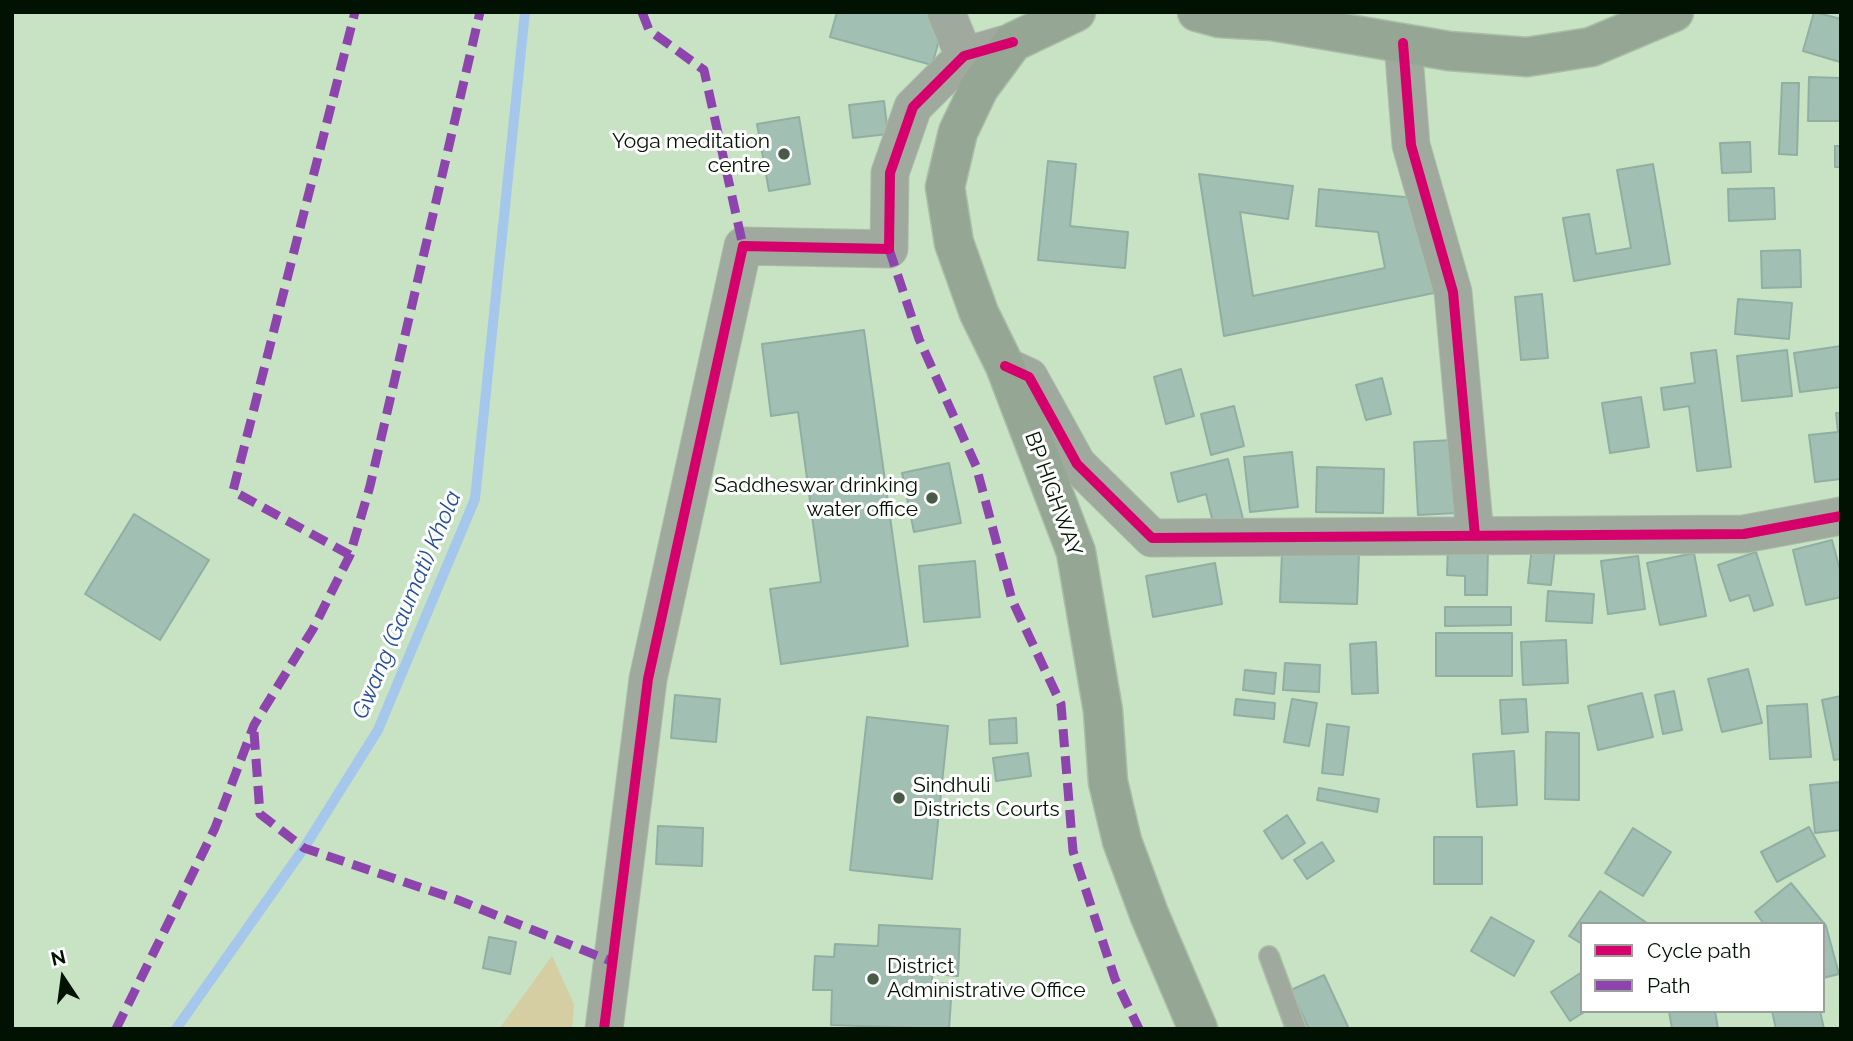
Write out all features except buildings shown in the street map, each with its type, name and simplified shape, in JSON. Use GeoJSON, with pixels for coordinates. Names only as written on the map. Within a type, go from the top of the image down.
{"type":"FeatureCollection","features":[{"type":"Feature","properties":{"kind":"highway","name":"BP HIGHWAY"},"geometry":{"type":"LineString","coordinates":[[1076,12],[1013,42],[979,88],[958,132],[945,187],[954,243],[979,313],[1005,366],[1076,552],[1101,699],[1108,782],[1122,841],[1149,914],[1198,1029]]}},
{"type":"Feature","properties":{"kind":"highway"},"geometry":{"type":"LineString","coordinates":[[1197,12],[1219,18],[1273,17],[1449,51],[1527,57],[1591,47],[1674,12]]}},
{"type":"Feature","properties":{"kind":"street"},"geometry":{"type":"LineString","coordinates":[[946,12],[964,56]]}},
{"type":"Feature","properties":{"kind":"street"},"geometry":{"type":"LineString","coordinates":[[604,1029],[648,679],[744,246],[889,249],[890,173],[913,107],[964,56],[1013,42]]}},
{"type":"Feature","properties":{"kind":"street"},"geometry":{"type":"LineString","coordinates":[[1403,43],[1411,145],[1453,292],[1475,536]]}},
{"type":"Feature","properties":{"kind":"street"},"geometry":{"type":"LineString","coordinates":[[1005,366],[1029,377],[1077,464],[1152,538],[1744,534],[1841,516]]}},
{"type":"Feature","properties":{"kind":"lane"},"geometry":{"type":"LineString","coordinates":[[1269,956],[1296,1029]]}},
{"type":"Feature","properties":{"kind":"shaded area"},"geometry":{"type":"Polygon","coordinates":[[[552,956],[574,1004],[572,1029],[499,1029],[552,956]]]}},
{"type":"Feature","properties":{"kind":"waterway","name":"Gwang (Gaumati) Khola"},"geometry":{"type":"LineString","coordinates":[[176,1029],[304,848],[378,730],[475,499],[525,12]]}},
{"type":"Feature","properties":{"kind":"marked path"},"geometry":{"type":"LineString","coordinates":[[350,555],[233,491],[355,12]]}},
{"type":"Feature","properties":{"kind":"marked path"},"geometry":{"type":"LineString","coordinates":[[116,1029],[215,828],[254,725],[313,629],[350,555],[370,486],[480,12]]}},
{"type":"Feature","properties":{"kind":"marked path"},"geometry":{"type":"LineString","coordinates":[[642,12],[649,30],[704,70],[743,246]]}},
{"type":"Feature","properties":{"kind":"marked path"},"geometry":{"type":"LineString","coordinates":[[889,249],[919,339],[976,466],[1012,600],[1061,704],[1073,851],[1115,979],[1139,1029]]}},
{"type":"Feature","properties":{"kind":"marked path"},"geometry":{"type":"LineString","coordinates":[[254,732],[260,814],[304,848],[458,900],[613,962]]}},
{"type":"Feature","properties":{"kind":"cycle path"},"geometry":{"type":"LineString","coordinates":[[604,1029],[648,679],[743,246],[889,249],[890,173],[913,107],[964,56],[1013,42]]}},
{"type":"Feature","properties":{"kind":"cycle path"},"geometry":{"type":"LineString","coordinates":[[1403,43],[1411,145],[1453,292],[1475,536]]}},
{"type":"Feature","properties":{"kind":"cycle path"},"geometry":{"type":"LineString","coordinates":[[1005,366],[1029,377],[1077,464],[1152,538],[1744,534],[1841,516]]}},
{"type":"Feature","properties":{"kind":"place","name":"Yoga meditation centre"},"geometry":{"type":"Point","coordinates":[784,154]}},
{"type":"Feature","properties":{"kind":"place","name":"Saddheswar drinking water office"},"geometry":{"type":"Point","coordinates":[932,498]}},
{"type":"Feature","properties":{"kind":"place","name":"Sindhuli Districts Courts"},"geometry":{"type":"Point","coordinates":[899,798]}},
{"type":"Feature","properties":{"kind":"place","name":"District Administrative Office"},"geometry":{"type":"Point","coordinates":[873,979]}}]}
